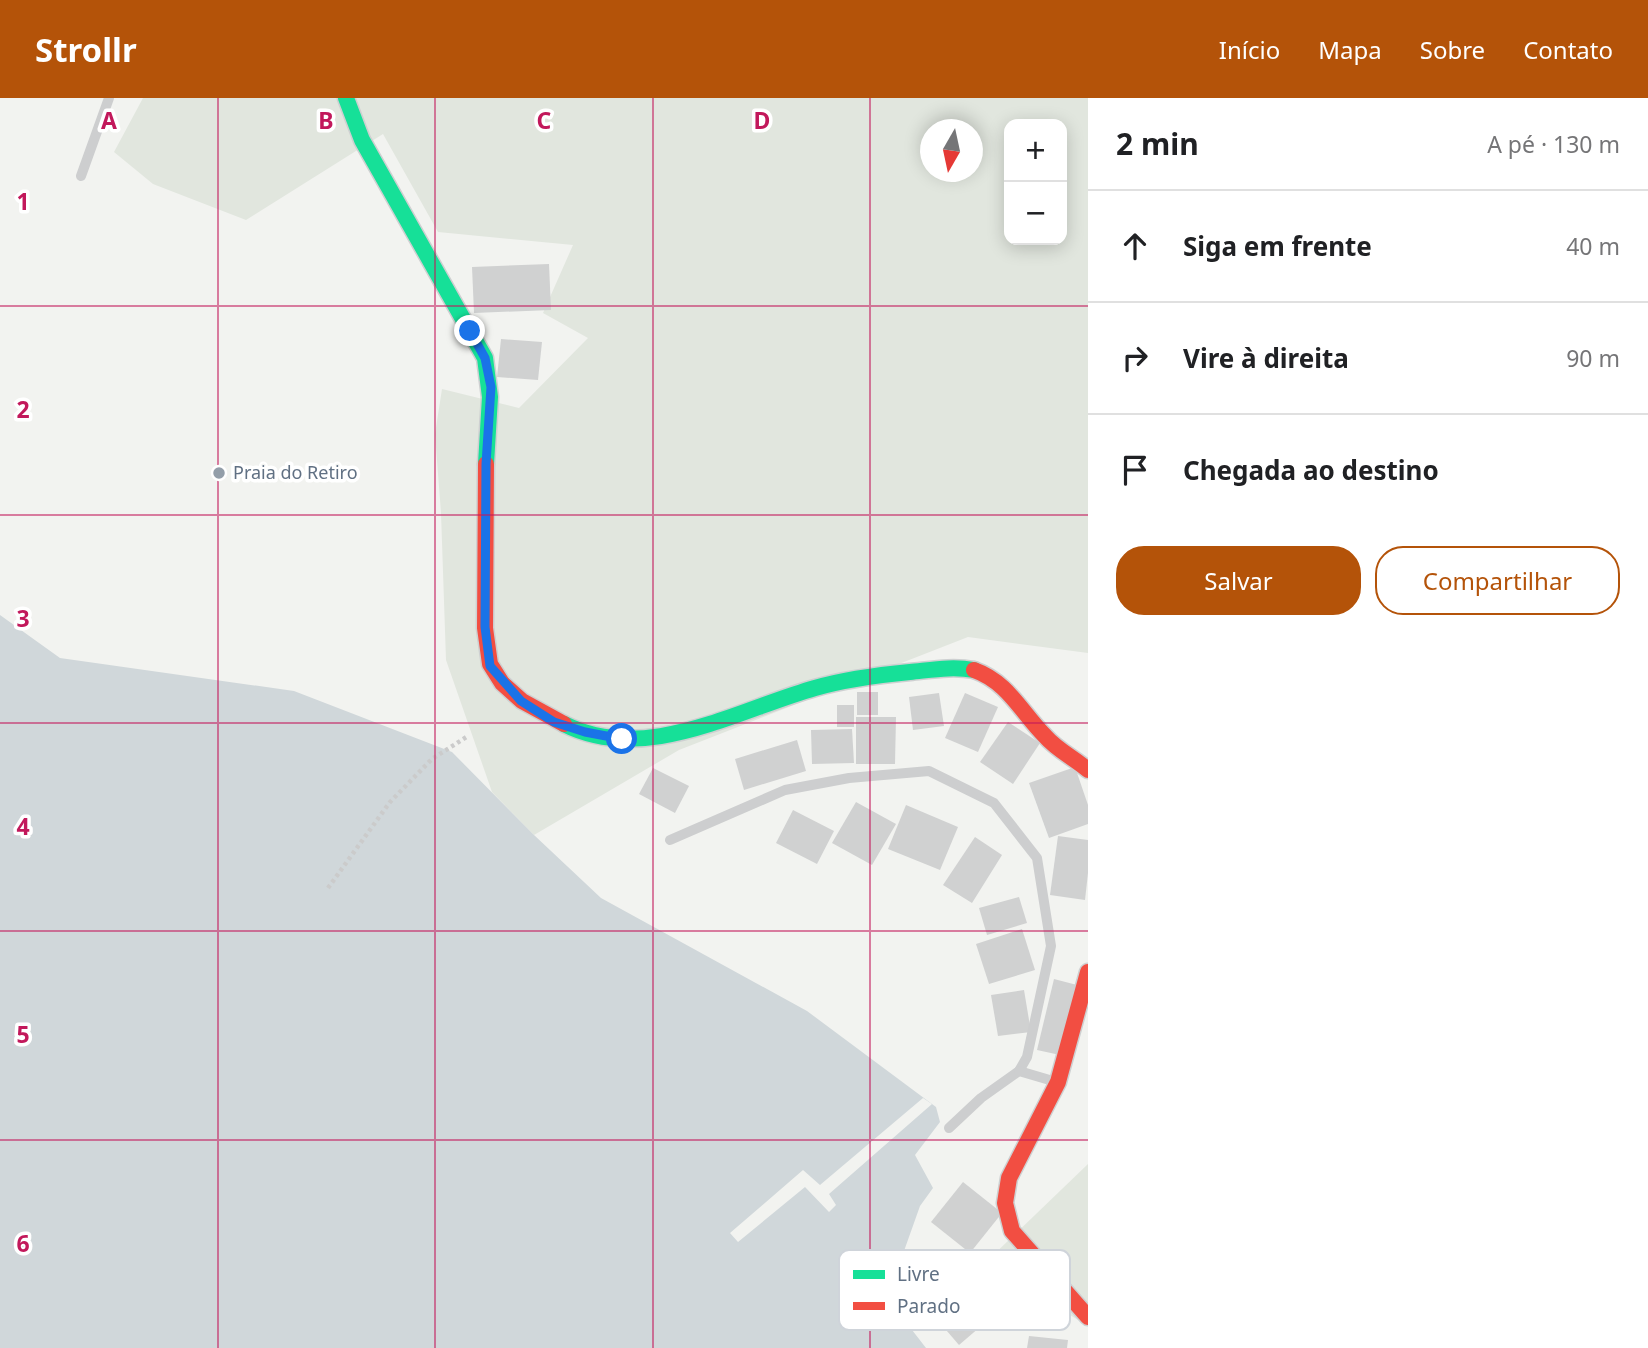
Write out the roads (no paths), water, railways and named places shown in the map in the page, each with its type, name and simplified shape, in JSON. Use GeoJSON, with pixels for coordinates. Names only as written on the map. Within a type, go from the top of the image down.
{"type":"FeatureCollection","features":[{"type":"Feature","properties":{"kind":"main road"},"geometry":{"type":"LineString","coordinates":[[345,98],[362,140],[478,343],[489,372],[491,401],[486,464],[485,627],[490,666],[521,701],[554,722],[585,732],[622,739],[672,736],[804,691],[867,676],[973,670],[995,680],[1012,694],[1046,738],[1088,770]]}},
{"type":"Feature","properties":{"kind":"main road"},"geometry":{"type":"LineString","coordinates":[[1029,1250],[1012,1231],[1005,1203],[1009,1178],[1058,1082],[1088,972]]}},
{"type":"Feature","properties":{"kind":"main road"},"geometry":{"type":"LineString","coordinates":[[1070,1297],[1088,1317]]}},
{"type":"Feature","properties":{"kind":"lane"},"geometry":{"type":"LineString","coordinates":[[81,176],[109,98]]}},
{"type":"Feature","properties":{"kind":"lane"},"geometry":{"type":"LineString","coordinates":[[670,840],[785,790],[849,778],[929,771],[994,803],[1037,858],[1051,946],[1027,1057],[1019,1071],[981,1098],[949,1128]]}},
{"type":"Feature","properties":{"kind":"lane"},"geometry":{"type":"LineString","coordinates":[[1019,1071],[1058,1082]]}},
{"type":"Feature","properties":{"kind":"place","name":"Praia do Retiro"},"geometry":{"type":"Point","coordinates":[219,473]}}]}
